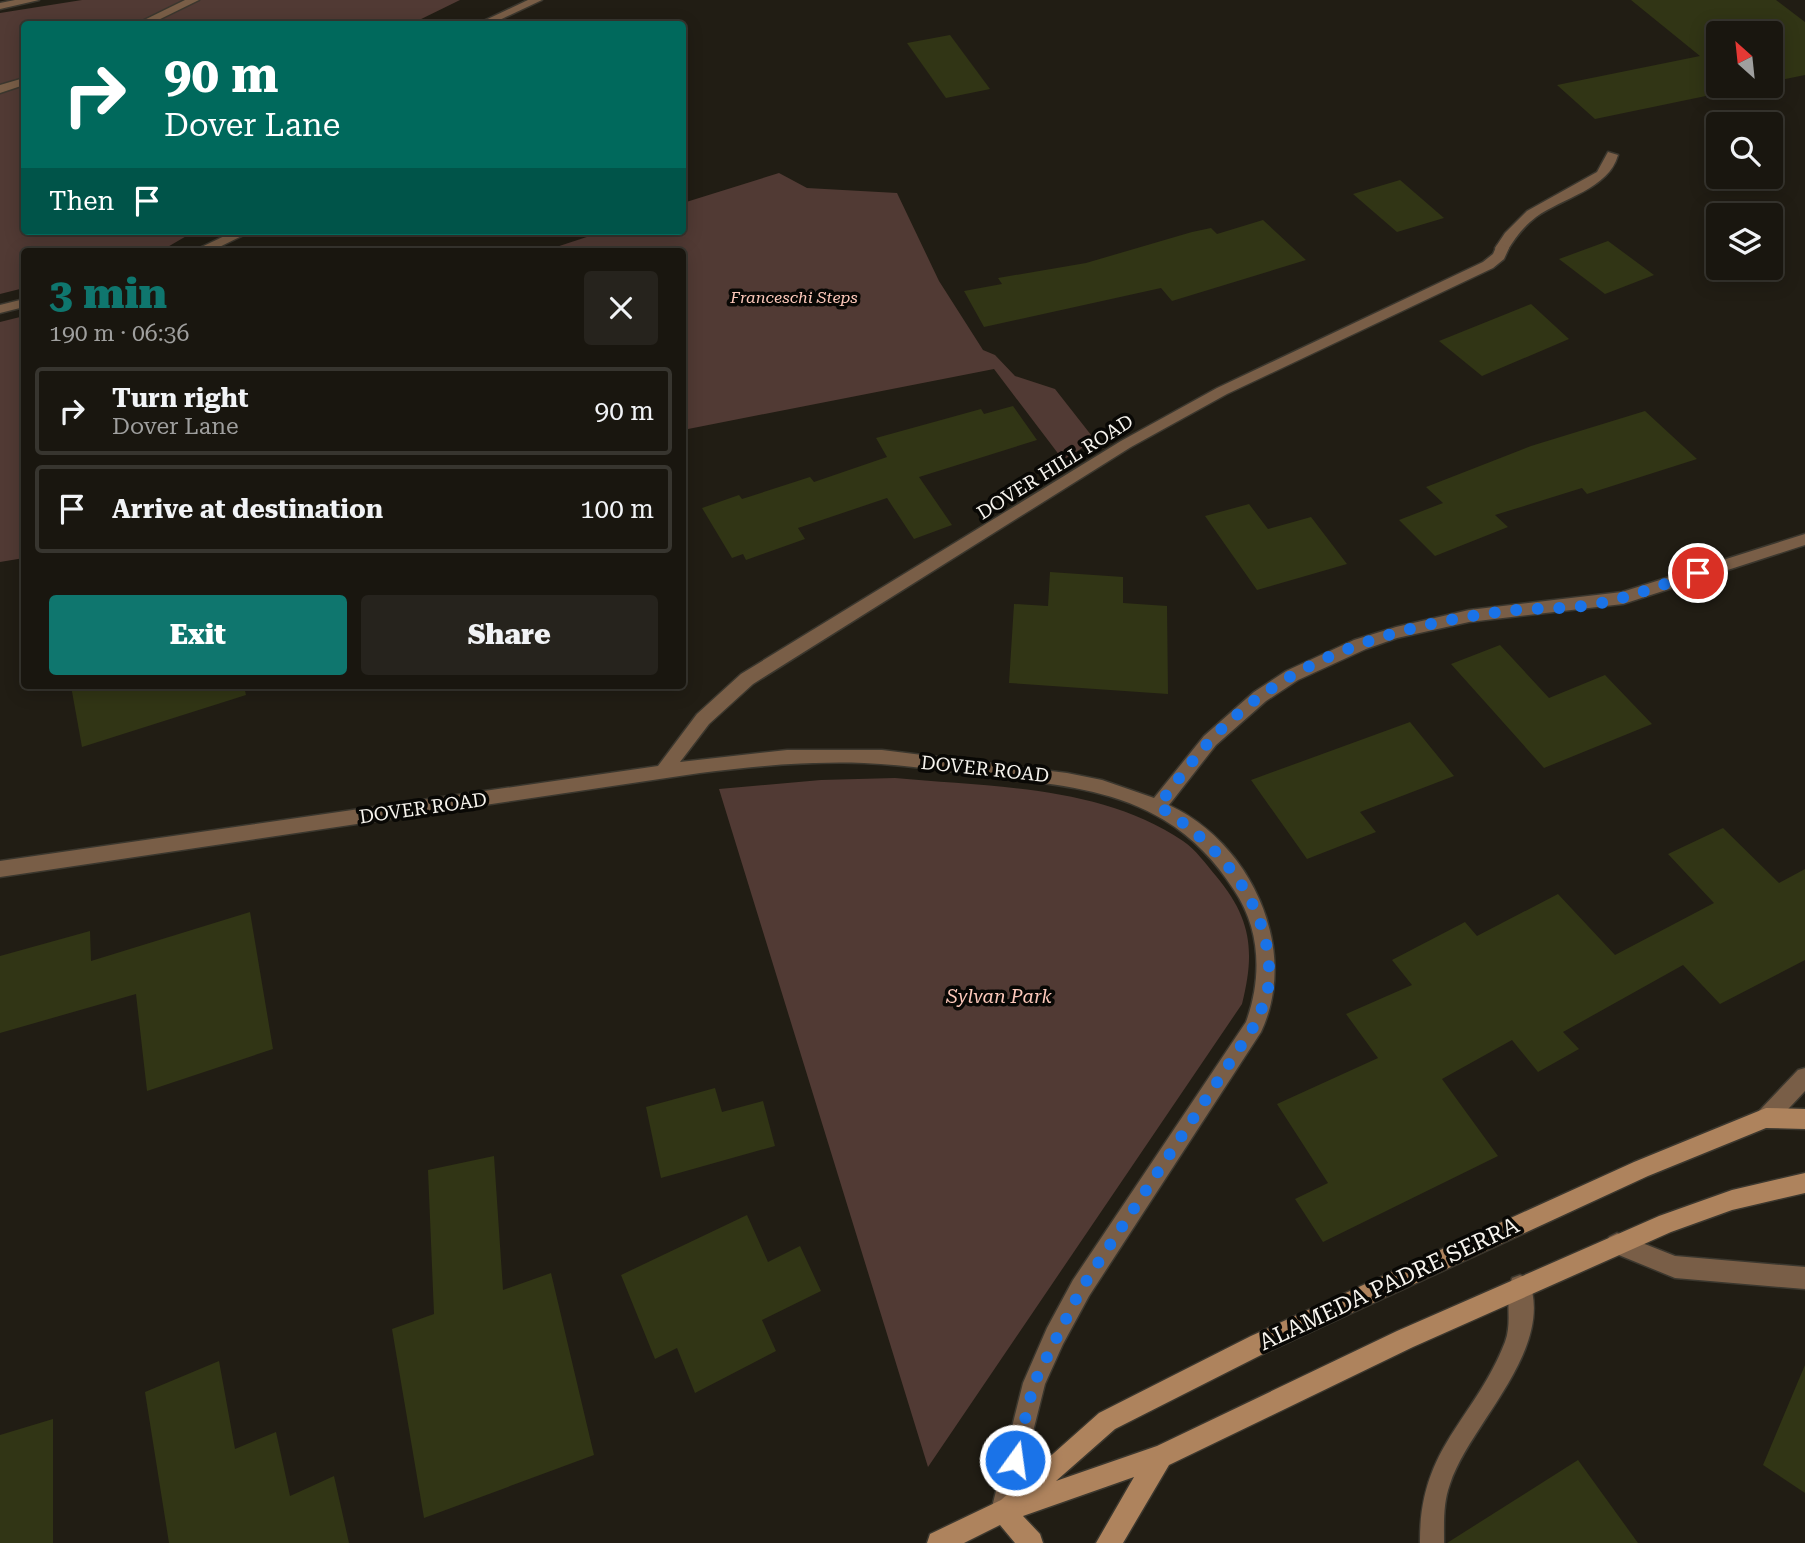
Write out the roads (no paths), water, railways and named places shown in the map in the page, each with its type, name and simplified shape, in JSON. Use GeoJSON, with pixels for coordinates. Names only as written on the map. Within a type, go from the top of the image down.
{"type":"FeatureCollection","features":[{"type":"Feature","properties":{"kind":"street"},"geometry":{"type":"LineString","coordinates":[[0,6],[34,0]]}},
{"type":"Feature","properties":{"kind":"street"},"geometry":{"type":"LineString","coordinates":[[148,21],[194,0]]}},
{"type":"Feature","properties":{"kind":"street"},"geometry":{"type":"LineString","coordinates":[[490,21],[537,0]]}},
{"type":"Feature","properties":{"kind":"street"},"geometry":{"type":"LineString","coordinates":[[0,89],[21,82]]}},
{"type":"Feature","properties":{"kind":"street","name":"DOVER HILL ROAD"},"geometry":{"type":"LineString","coordinates":[[663,772],[702,719],[723,698],[836,624],[1200,401],[1488,265],[1499,256],[1506,240],[1523,223],[1601,175],[1612,155]]}},
{"type":"Feature","properties":{"kind":"street"},"geometry":{"type":"LineString","coordinates":[[207,248],[237,235]]}},
{"type":"Feature","properties":{"kind":"street"},"geometry":{"type":"LineString","coordinates":[[0,309],[21,304]]}},
{"type":"Feature","properties":{"kind":"street"},"geometry":{"type":"LineString","coordinates":[[1158,806],[1189,765],[1229,722],[1283,681],[1340,650],[1433,624],[1506,611],[1594,604],[1623,598],[1805,539]]}},
{"type":"Feature","properties":{"kind":"street","name":"DOVER ROAD"},"geometry":{"type":"LineString","coordinates":[[0,869],[663,772],[781,759],[876,757],[1064,778],[1135,796],[1158,806],[1205,840],[1240,881],[1262,929],[1269,981],[1265,1000],[1254,1026],[1081,1289],[1055,1336],[1034,1383],[1003,1511]]}},
{"type":"Feature","properties":{"kind":"street"},"geometry":{"type":"LineString","coordinates":[[1766,1118],[1805,1077]]}},
{"type":"Feature","properties":{"kind":"street","name":"ALAMEDA PADRE SERRA"},"geometry":{"type":"LineString","coordinates":[[1003,1511],[1107,1421],[1259,1344],[1631,1173],[1766,1118],[1805,1119]]}},
{"type":"Feature","properties":{"kind":"street","name":"ALAMEDA PADRE SERRA"},"geometry":{"type":"LineString","coordinates":[[939,1543],[1003,1511],[1161,1456],[1520,1286],[1618,1244],[1704,1209],[1805,1183]]}},
{"type":"Feature","properties":{"kind":"street"},"geometry":{"type":"LineString","coordinates":[[1618,1244],[1675,1267],[1805,1278]]}},
{"type":"Feature","properties":{"kind":"street"},"geometry":{"type":"LineString","coordinates":[[1432,1543],[1429,1521],[1433,1492],[1444,1463],[1506,1367],[1518,1338],[1520,1286]]}},
{"type":"Feature","properties":{"kind":"street"},"geometry":{"type":"LineString","coordinates":[[1108,1543],[1117,1533],[1138,1487],[1161,1456]]}},
{"type":"Feature","properties":{"kind":"street"},"geometry":{"type":"LineString","coordinates":[[1003,1511],[1031,1543]]}},
{"type":"Feature","properties":{"kind":"park label","name":"Franceschi Steps"},"geometry":{"type":"Point","coordinates":[794,297]}},
{"type":"Feature","properties":{"kind":"park label","name":"Sylvan Park"},"geometry":{"type":"Point","coordinates":[999,996]}}]}
